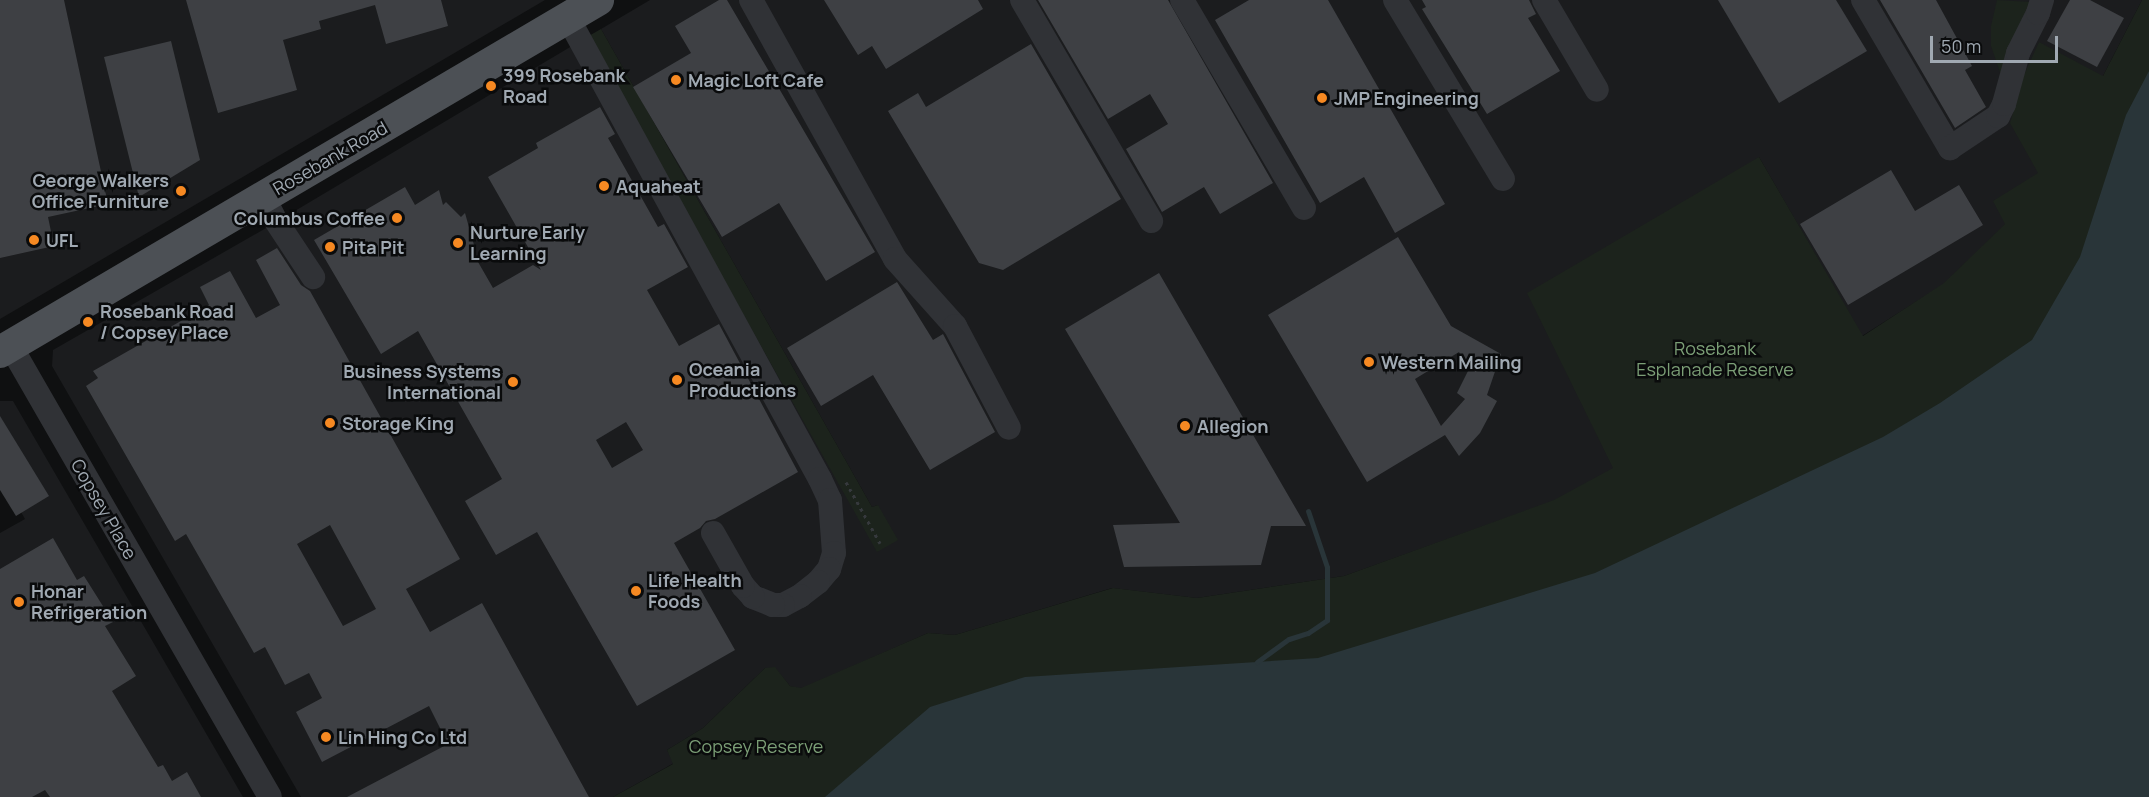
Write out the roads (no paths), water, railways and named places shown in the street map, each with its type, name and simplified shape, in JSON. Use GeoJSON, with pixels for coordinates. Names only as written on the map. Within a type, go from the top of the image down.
{"type":"FeatureCollection","features":[{"type":"Feature","properties":{"kind":"main road","name":"Rosebank Road"},"geometry":{"type":"LineString","coordinates":[[5,349],[598,0]]}},
{"type":"Feature","properties":{"kind":"street"},"geometry":{"type":"LineString","coordinates":[[751,0],[895,259],[955,326],[1009,428]]}},
{"type":"Feature","properties":{"kind":"street"},"geometry":{"type":"LineString","coordinates":[[1022,0],[1151,221]]}},
{"type":"Feature","properties":{"kind":"street"},"geometry":{"type":"LineString","coordinates":[[1182,0],[1304,208]]}},
{"type":"Feature","properties":{"kind":"street"},"geometry":{"type":"LineString","coordinates":[[1395,0],[1503,179]]}},
{"type":"Feature","properties":{"kind":"street"},"geometry":{"type":"LineString","coordinates":[[1544,0],[1597,90]]}},
{"type":"Feature","properties":{"kind":"street"},"geometry":{"type":"LineString","coordinates":[[1863,0],[1950,148],[1998,116],[2004,104],[2018,53],[2042,0]]}},
{"type":"Feature","properties":{"kind":"street"},"geometry":{"type":"LineString","coordinates":[[568,18],[820,479],[830,500],[835,534],[834,553],[828,569],[818,582],[800,596],[783,604],[773,605],[753,597],[743,586],[712,533]]}},
{"type":"Feature","properties":{"kind":"street"},"geometry":{"type":"LineString","coordinates":[[263,196],[274,218],[313,277]]}},
{"type":"Feature","properties":{"kind":"street","name":"Copsey Place"},"geometry":{"type":"LineString","coordinates":[[5,349],[270,797]]}},
{"type":"Feature","properties":{"kind":"waterway"},"geometry":{"type":"LineString","coordinates":[[1257,662],[1289,639],[1308,633],[1327,620],[1327,567],[1308,511]]}},
{"type":"Feature","properties":{"kind":"place","name":"Magic Loft Cafe"},"geometry":{"type":"Point","coordinates":[676,80]}},
{"type":"Feature","properties":{"kind":"place","name":"399 Rosebank Road"},"geometry":{"type":"Point","coordinates":[491,86]}},
{"type":"Feature","properties":{"kind":"place","name":"JMP Engineering"},"geometry":{"type":"Point","coordinates":[1322,98]}},
{"type":"Feature","properties":{"kind":"place","name":"Aquaheat"},"geometry":{"type":"Point","coordinates":[604,186]}},
{"type":"Feature","properties":{"kind":"place","name":"George Walkers Office Furniture"},"geometry":{"type":"Point","coordinates":[181,191]}},
{"type":"Feature","properties":{"kind":"place","name":"Columbus Coffee"},"geometry":{"type":"Point","coordinates":[397,218]}},
{"type":"Feature","properties":{"kind":"place","name":"UFL"},"geometry":{"type":"Point","coordinates":[34,240]}},
{"type":"Feature","properties":{"kind":"place","name":"Nurture Early Learning"},"geometry":{"type":"Point","coordinates":[458,243]}},
{"type":"Feature","properties":{"kind":"place","name":"Pita Pit"},"geometry":{"type":"Point","coordinates":[330,247]}},
{"type":"Feature","properties":{"kind":"place","name":"Rosebank Road / Copsey Place"},"geometry":{"type":"Point","coordinates":[88,322]}},
{"type":"Feature","properties":{"kind":"place","name":"Western Mailing"},"geometry":{"type":"Point","coordinates":[1369,362]}},
{"type":"Feature","properties":{"kind":"place","name":"Oceania Productions"},"geometry":{"type":"Point","coordinates":[677,380]}},
{"type":"Feature","properties":{"kind":"place","name":"Business Systems International"},"geometry":{"type":"Point","coordinates":[513,382]}},
{"type":"Feature","properties":{"kind":"place","name":"Storage King"},"geometry":{"type":"Point","coordinates":[330,423]}},
{"type":"Feature","properties":{"kind":"place","name":"Allegion"},"geometry":{"type":"Point","coordinates":[1185,426]}},
{"type":"Feature","properties":{"kind":"place","name":"Life Health Foods"},"geometry":{"type":"Point","coordinates":[636,591]}},
{"type":"Feature","properties":{"kind":"place","name":"Honar Refrigeration"},"geometry":{"type":"Point","coordinates":[19,602]}},
{"type":"Feature","properties":{"kind":"place","name":"Lin Hing Co Ltd"},"geometry":{"type":"Point","coordinates":[326,737]}},
{"type":"Feature","properties":{"kind":"park label","name":"Rosebank Esplanade Reserve"},"geometry":{"type":"Point","coordinates":[1715,359]}},
{"type":"Feature","properties":{"kind":"park label","name":"Copsey Reserve"},"geometry":{"type":"Point","coordinates":[756,746]}}]}
